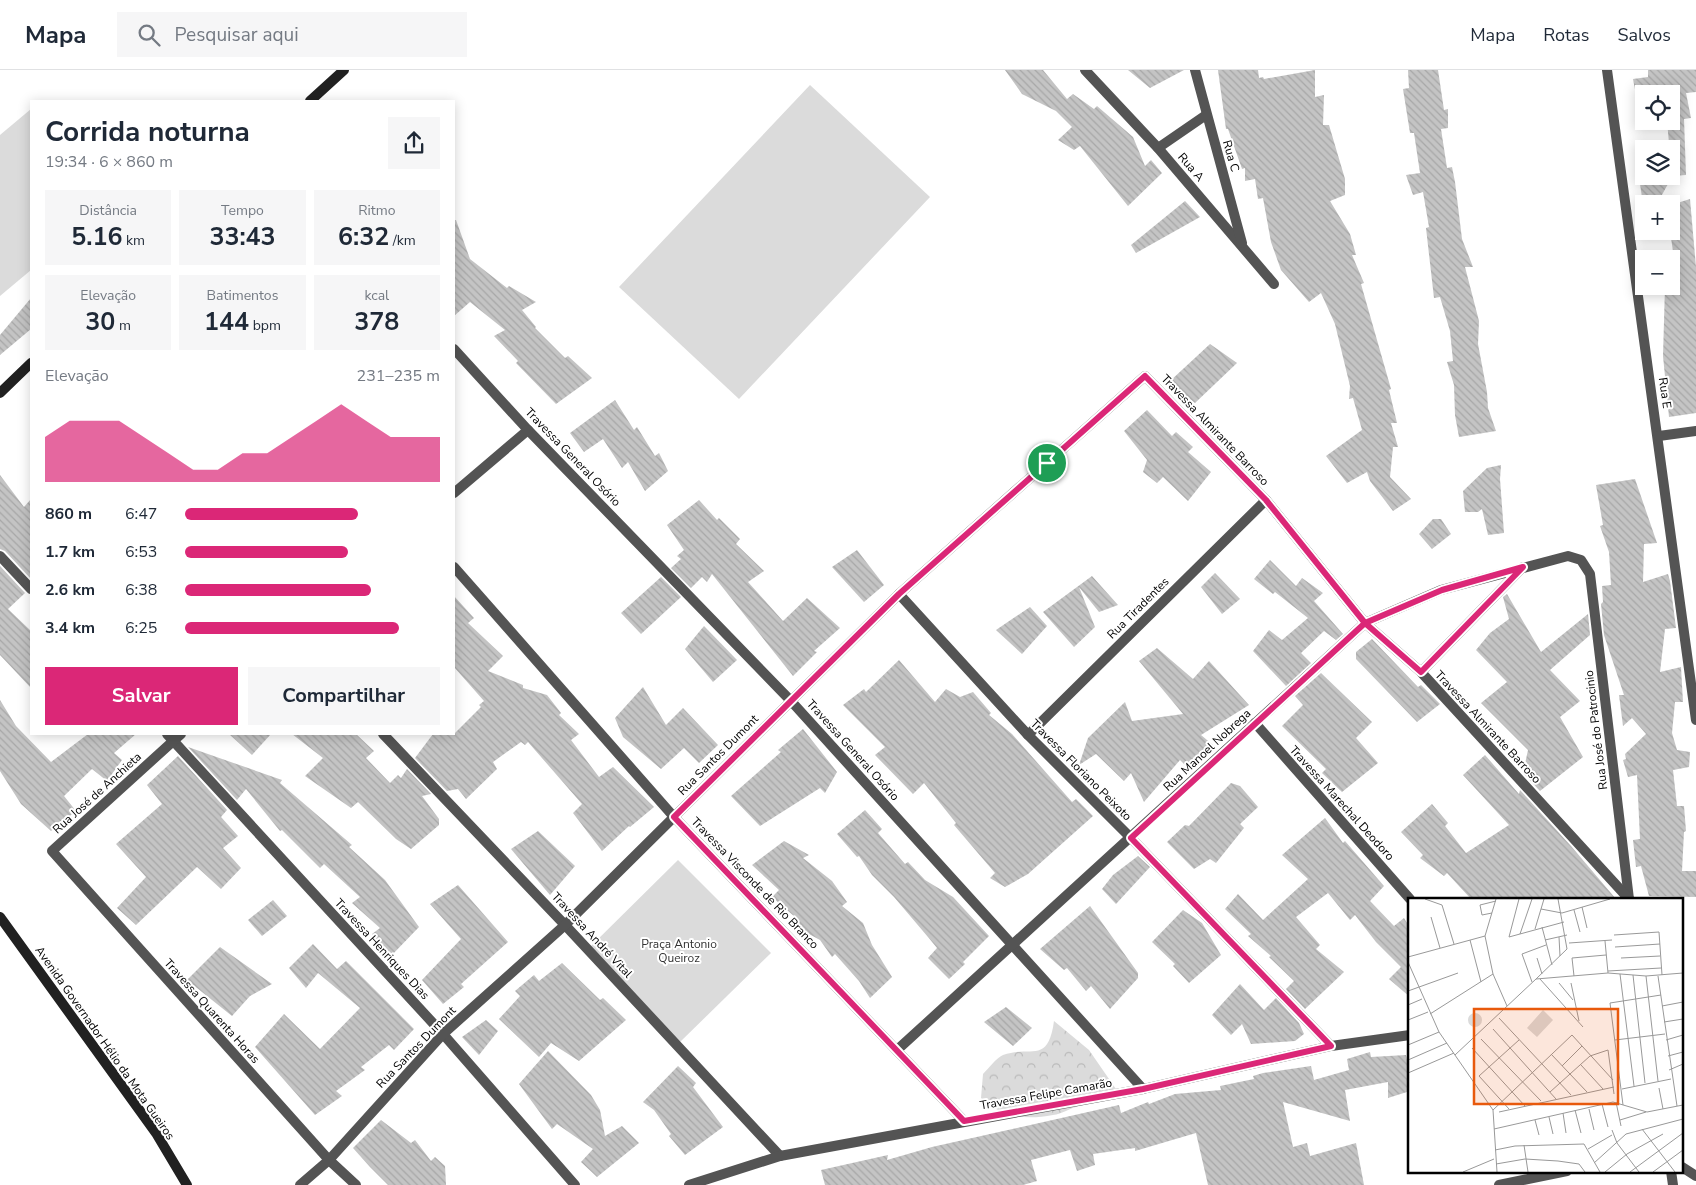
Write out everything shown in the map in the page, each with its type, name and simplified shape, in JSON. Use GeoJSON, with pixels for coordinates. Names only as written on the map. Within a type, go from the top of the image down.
{"type":"FeatureCollection","features":[{"type":"Feature","properties":{"kind":"main road"},"geometry":{"type":"LineString","coordinates":[[311,100],[344,70]]}},
{"type":"Feature","properties":{"kind":"main road"},"geometry":{"type":"LineString","coordinates":[[0,393],[30,364]]}},
{"type":"Feature","properties":{"kind":"main road","name":"Avenida Governador Hélio da Mota Gueiros"},"geometry":{"type":"LineString","coordinates":[[0,917],[156,1133],[188,1185]]}},
{"type":"Feature","properties":{"kind":"street","name":"Rua A"},"geometry":{"type":"LineString","coordinates":[[1085,70],[1158,148],[1274,284]]}},
{"type":"Feature","properties":{"kind":"street","name":"Rua C"},"geometry":{"type":"LineString","coordinates":[[1196,70],[1206,115],[1243,248]]}},
{"type":"Feature","properties":{"kind":"street","name":"Rua E"},"geometry":{"type":"LineString","coordinates":[[1607,70],[1659,436],[1696,720]]}},
{"type":"Feature","properties":{"kind":"street"},"geometry":{"type":"LineString","coordinates":[[1158,148],[1206,115]]}},
{"type":"Feature","properties":{"kind":"street","name":"Travessa General Osório"},"geometry":{"type":"LineString","coordinates":[[455,350],[528,430],[791,701],[1143,1089]]}},
{"type":"Feature","properties":{"kind":"street","name":"Travessa Almirante Barroso"},"geometry":{"type":"LineString","coordinates":[[1145,376],[1266,500],[1365,623],[1421,672],[1628,898]]}},
{"type":"Feature","properties":{"kind":"street","name":"Rua Santos Dumont"},"geometry":{"type":"LineString","coordinates":[[300,1185],[329,1160],[443,1034],[565,925],[899,594],[1145,376]]}},
{"type":"Feature","properties":{"kind":"street"},"geometry":{"type":"LineString","coordinates":[[455,492],[528,430]]}},
{"type":"Feature","properties":{"kind":"street"},"geometry":{"type":"LineString","coordinates":[[1659,436],[1696,431]]}},
{"type":"Feature","properties":{"kind":"street","name":"Rua Tiradentes"},"geometry":{"type":"LineString","coordinates":[[1028,735],[1266,500]]}},
{"type":"Feature","properties":{"kind":"street"},"geometry":{"type":"LineString","coordinates":[[0,556],[30,588]]}},
{"type":"Feature","properties":{"kind":"street","name":"Rua Manoel Nobrega"},"geometry":{"type":"LineString","coordinates":[[897,1050],[1365,623],[1442,590],[1568,556],[1581,560]]}},
{"type":"Feature","properties":{"kind":"street","name":"Rua José do Patrocinio"},"geometry":{"type":"LineString","coordinates":[[1581,560],[1590,574],[1629,898]]}},
{"type":"Feature","properties":{"kind":"street"},"geometry":{"type":"LineString","coordinates":[[1421,672],[1523,567]]}},
{"type":"Feature","properties":{"kind":"street","name":"Travessa Visconde de Rio Branco"},"geometry":{"type":"LineString","coordinates":[[455,568],[674,817],[964,1121]]}},
{"type":"Feature","properties":{"kind":"street","name":"Travessa Floriano Peixoto"},"geometry":{"type":"LineString","coordinates":[[899,594],[1028,735],[1131,838],[1331,1046]]}},
{"type":"Feature","properties":{"kind":"street","name":"Travessa Marechal Deodoro"},"geometry":{"type":"LineString","coordinates":[[1255,723],[1409,898]]}},
{"type":"Feature","properties":{"kind":"street","name":"Travessa André Vital"},"geometry":{"type":"LineString","coordinates":[[384,735],[565,925],[780,1156]]}},
{"type":"Feature","properties":{"kind":"street","name":"Rua José de Anchieta"},"geometry":{"type":"LineString","coordinates":[[52,851],[174,736]]}},
{"type":"Feature","properties":{"kind":"street","name":"Travessa Henriques Dias"},"geometry":{"type":"LineString","coordinates":[[174,736],[443,1034],[575,1185]]}},
{"type":"Feature","properties":{"kind":"street","name":"Travessa Quarenta Horas"},"geometry":{"type":"LineString","coordinates":[[52,851],[329,1160],[356,1185]]}},
{"type":"Feature","properties":{"kind":"street","name":"Travessa Felipe Camarão"},"geometry":{"type":"LineString","coordinates":[[689,1185],[780,1156],[1143,1089],[1331,1046],[1408,1035]]}},
{"type":"Feature","properties":{"kind":"street"},"geometry":{"type":"LineString","coordinates":[[1684,1168],[1696,1176]]}},
{"type":"Feature","properties":{"kind":"street"},"geometry":{"type":"LineString","coordinates":[[1501,1185],[1562,1172]]}},
{"type":"Feature","properties":{"kind":"street"},"geometry":{"type":"LineString","coordinates":[[1670,1172],[1674,1185]]}},
{"type":"Feature","properties":{"kind":"green space"},"geometry":{"type":"Polygon","coordinates":[[[810,85],[930,197],[739,399],[619,287],[810,85]]]}},
{"type":"Feature","properties":{"kind":"green space"},"geometry":{"type":"Polygon","coordinates":[[[30,110],[30,271],[0,296],[0,135],[30,110]]]}},
{"type":"Feature","properties":{"kind":"green space","name":"Praça Antonio Queiroz"},"geometry":{"type":"Polygon","coordinates":[[[678,860],[771,953],[679,1043],[587,950],[678,860]]]}},
{"type":"Feature","properties":{"kind":"green space"},"geometry":{"type":"Polygon","coordinates":[[[1054,1021],[1089,1050],[1118,1092],[1103,1101],[1043,1117],[1015,1116],[989,1105],[981,1098],[983,1074],[1003,1055],[1013,1052],[1037,1051],[1043,1048],[1051,1035],[1054,1021]]]}},
{"type":"Feature","properties":{"kind":"building"},"geometry":{"type":"Polygon","coordinates":[[[1005,70],[1043,70],[1067,99],[1073,94],[1094,109],[1097,106],[1133,137],[1145,166],[1151,160],[1162,173],[1128,206],[1080,146],[1074,150],[1058,140],[1072,127],[1056,111],[1022,94],[1005,70]]]}},
{"type":"Feature","properties":{"kind":"building"},"geometry":{"type":"Polygon","coordinates":[[[1128,70],[1184,70],[1150,88],[1128,70]]]}},
{"type":"Feature","properties":{"kind":"building"},"geometry":{"type":"Polygon","coordinates":[[[1218,70],[1258,70],[1259,78],[1263,77],[1264,79],[1315,70],[1315,97],[1324,95],[1323,125],[1329,125],[1345,179],[1345,195],[1330,201],[1350,234],[1356,255],[1352,255],[1364,283],[1361,284],[1391,389],[1389,390],[1397,423],[1391,423],[1398,447],[1393,447],[1390,477],[1411,499],[1393,511],[1370,481],[1367,472],[1347,483],[1326,456],[1362,430],[1353,398],[1349,399],[1350,386],[1335,324],[1321,293],[1309,302],[1281,270],[1271,242],[1263,198],[1258,199],[1255,179],[1245,181],[1245,168],[1242,169],[1228,129],[1226,129],[1218,70]]]}},
{"type":"Feature","properties":{"kind":"building"},"geometry":{"type":"Polygon","coordinates":[[[1408,70],[1438,70],[1444,110],[1448,109],[1448,128],[1441,129],[1447,168],[1452,167],[1455,182],[1462,239],[1473,267],[1465,267],[1479,321],[1478,344],[1488,408],[1496,431],[1459,437],[1455,415],[1454,385],[1447,362],[1453,361],[1450,331],[1440,297],[1434,298],[1426,228],[1429,227],[1423,192],[1413,195],[1406,175],[1420,173],[1414,133],[1410,133],[1403,89],[1409,88],[1408,70]]]}},
{"type":"Feature","properties":{"kind":"building"},"geometry":{"type":"Polygon","coordinates":[[[1648,70],[1696,70],[1696,92],[1686,93],[1691,118],[1684,119],[1686,175],[1680,175],[1680,140],[1669,140],[1668,130],[1680,130],[1680,85],[1635,85],[1635,90],[1633,79],[1648,77],[1648,70]]]}},
{"type":"Feature","properties":{"kind":"building"},"geometry":{"type":"Polygon","coordinates":[[[1640,185],[1667,185],[1662,195],[1642,195],[1640,185]]]}},
{"type":"Feature","properties":{"kind":"building"},"geometry":{"type":"Polygon","coordinates":[[[1690,199],[1696,267],[1696,413],[1669,417],[1663,356],[1665,295],[1680,295],[1680,250],[1673,250],[1671,240],[1680,240],[1680,202],[1690,199]]]}},
{"type":"Feature","properties":{"kind":"building"},"geometry":{"type":"Polygon","coordinates":[[[1185,201],[1200,217],[1136,253],[1131,245],[1185,201]]]}},
{"type":"Feature","properties":{"kind":"building"},"geometry":{"type":"Polygon","coordinates":[[[455,220],[470,259],[507,288],[509,286],[536,302],[522,310],[535,328],[565,358],[568,356],[592,378],[556,404],[516,363],[518,361],[494,336],[505,330],[470,302],[455,315],[455,220]]]}},
{"type":"Feature","properties":{"kind":"building"},"geometry":{"type":"Polygon","coordinates":[[[30,299],[30,330],[0,355],[0,335],[30,299]]]}},
{"type":"Feature","properties":{"kind":"building"},"geometry":{"type":"Polygon","coordinates":[[[1210,344],[1237,363],[1195,403],[1169,382],[1210,344]]]}},
{"type":"Feature","properties":{"kind":"building"},"geometry":{"type":"Polygon","coordinates":[[[615,400],[634,430],[637,427],[655,456],[659,453],[668,471],[645,491],[628,462],[622,468],[603,439],[584,452],[570,433],[615,400]]]}},
{"type":"Feature","properties":{"kind":"building"},"geometry":{"type":"Polygon","coordinates":[[[1147,410],[1172,436],[1176,432],[1193,447],[1188,452],[1211,472],[1188,501],[1163,477],[1157,483],[1143,472],[1147,460],[1124,431],[1147,410]]]}},
{"type":"Feature","properties":{"kind":"building"},"geometry":{"type":"Polygon","coordinates":[[[1501,465],[1500,479],[1504,533],[1488,535],[1482,509],[1478,512],[1465,512],[1463,491],[1487,468],[1501,465]]]}},
{"type":"Feature","properties":{"kind":"building"},"geometry":{"type":"Polygon","coordinates":[[[0,475],[24,507],[30,500],[30,578],[5,551],[0,549],[0,475]]]}},
{"type":"Feature","properties":{"kind":"building"},"geometry":{"type":"Polygon","coordinates":[[[1635,479],[1657,543],[1644,544],[1643,582],[1668,574],[1670,581],[1676,628],[1665,629],[1660,672],[1681,667],[1683,702],[1675,702],[1672,733],[1677,750],[1690,752],[1689,767],[1673,770],[1677,806],[1684,806],[1686,831],[1684,832],[1682,871],[1696,871],[1696,897],[1649,896],[1641,866],[1636,867],[1633,840],[1640,839],[1637,775],[1628,777],[1623,760],[1626,759],[1625,754],[1646,734],[1632,718],[1623,726],[1619,695],[1624,695],[1604,635],[1601,604],[1603,602],[1602,586],[1611,585],[1609,552],[1600,526],[1603,525],[1596,485],[1635,479]]]}},
{"type":"Feature","properties":{"kind":"building"},"geometry":{"type":"Polygon","coordinates":[[[699,500],[717,520],[719,518],[740,539],[736,544],[764,571],[748,582],[783,621],[807,598],[840,628],[814,651],[817,652],[793,676],[712,574],[707,582],[702,577],[691,588],[671,568],[681,559],[677,556],[684,550],[667,525],[699,500]]]}},
{"type":"Feature","properties":{"kind":"building"},"geometry":{"type":"Polygon","coordinates":[[[1433,519],[1441,519],[1451,534],[1432,549],[1419,534],[1433,519]]]}},
{"type":"Feature","properties":{"kind":"building"},"geometry":{"type":"Polygon","coordinates":[[[857,550],[884,585],[864,602],[832,567],[857,550]]]}},
{"type":"Feature","properties":{"kind":"building"},"geometry":{"type":"Polygon","coordinates":[[[1270,560],[1296,586],[1302,578],[1323,593],[1314,601],[1343,634],[1336,640],[1324,631],[1301,653],[1311,663],[1286,686],[1253,651],[1269,630],[1282,640],[1308,618],[1275,592],[1273,594],[1254,579],[1270,560]]]}},
{"type":"Feature","properties":{"kind":"building"},"geometry":{"type":"Polygon","coordinates":[[[0,566],[25,593],[8,609],[30,630],[30,687],[0,655],[0,566]]]}},
{"type":"Feature","properties":{"kind":"building"},"geometry":{"type":"Polygon","coordinates":[[[1215,573],[1240,599],[1222,614],[1201,587],[1215,573]]]}},
{"type":"Feature","properties":{"kind":"building"},"geometry":{"type":"Polygon","coordinates":[[[1092,576],[1118,605],[1099,612],[1079,587],[1095,627],[1074,647],[1043,612],[1092,576]]]}},
{"type":"Feature","properties":{"kind":"building"},"geometry":{"type":"Polygon","coordinates":[[[661,577],[681,597],[641,634],[621,613],[661,577]]]}},
{"type":"Feature","properties":{"kind":"building"},"geometry":{"type":"Polygon","coordinates":[[[1507,594],[1541,652],[1588,614],[1590,635],[1550,670],[1580,701],[1560,717],[1583,757],[1540,791],[1523,773],[1528,750],[1481,703],[1507,682],[1476,650],[1490,633],[1509,619],[1503,597],[1507,594]]]}},
{"type":"Feature","properties":{"kind":"building"},"geometry":{"type":"Polygon","coordinates":[[[455,597],[474,618],[468,623],[503,656],[488,671],[523,685],[523,688],[547,695],[561,713],[559,715],[579,734],[571,740],[599,777],[613,767],[654,807],[629,826],[602,851],[573,813],[582,804],[528,742],[525,745],[521,742],[493,762],[497,769],[466,799],[458,789],[447,791],[415,758],[432,735],[455,735],[481,707],[479,705],[484,701],[455,668],[455,597]]]}},
{"type":"Feature","properties":{"kind":"building"},"geometry":{"type":"Polygon","coordinates":[[[1030,607],[1047,626],[1022,654],[996,630],[1030,607]]]}},
{"type":"Feature","properties":{"kind":"building"},"geometry":{"type":"Polygon","coordinates":[[[704,626],[737,660],[713,682],[685,649],[704,626]]]}},
{"type":"Feature","properties":{"kind":"building"},"geometry":{"type":"Polygon","coordinates":[[[1372,639],[1418,687],[1421,685],[1440,704],[1417,722],[1356,659],[1356,652],[1372,639]]]}},
{"type":"Feature","properties":{"kind":"building"},"geometry":{"type":"Polygon","coordinates":[[[1157,648],[1193,679],[1209,661],[1249,705],[1201,735],[1213,745],[1188,768],[1180,760],[1144,802],[1131,773],[1124,781],[1096,754],[1079,765],[1088,738],[1125,702],[1132,721],[1183,714],[1139,661],[1157,648]]]}},
{"type":"Feature","properties":{"kind":"building"},"geometry":{"type":"Polygon","coordinates":[[[899,660],[935,702],[946,689],[960,697],[973,692],[991,713],[989,715],[1012,734],[1072,802],[1076,799],[1093,816],[1028,874],[1005,887],[990,878],[995,873],[954,825],[956,823],[924,783],[913,794],[875,755],[885,747],[843,705],[864,689],[866,692],[899,660]]]}},
{"type":"Feature","properties":{"kind":"building"},"geometry":{"type":"Polygon","coordinates":[[[1321,673],[1372,722],[1356,738],[1378,763],[1342,792],[1322,773],[1326,769],[1282,726],[1303,705],[1295,696],[1321,673]]]}},
{"type":"Feature","properties":{"kind":"building"},"geometry":{"type":"Polygon","coordinates":[[[643,687],[666,725],[683,708],[718,745],[699,763],[684,748],[661,769],[623,737],[615,718],[643,687]]]}},
{"type":"Feature","properties":{"kind":"building"},"geometry":{"type":"Polygon","coordinates":[[[0,700],[16,726],[51,762],[87,735],[135,735],[114,753],[122,760],[107,781],[92,769],[64,796],[76,811],[51,831],[21,804],[0,771],[0,700]]]}},
{"type":"Feature","properties":{"kind":"building"},"geometry":{"type":"Polygon","coordinates":[[[803,729],[837,772],[825,793],[820,788],[760,826],[731,796],[781,752],[778,750],[803,729]]]}},
{"type":"Feature","properties":{"kind":"building"},"geometry":{"type":"Polygon","coordinates":[[[230,735],[270,735],[252,755],[230,735]]]}},
{"type":"Feature","properties":{"kind":"building"},"geometry":{"type":"Polygon","coordinates":[[[293,735],[357,735],[374,751],[366,758],[390,783],[398,775],[401,778],[407,769],[431,794],[422,796],[439,819],[439,825],[411,849],[396,839],[358,802],[351,808],[305,776],[323,758],[293,735]]]}},
{"type":"Feature","properties":{"kind":"building"},"geometry":{"type":"Polygon","coordinates":[[[188,747],[282,780],[280,783],[352,845],[349,847],[385,880],[419,927],[391,956],[372,934],[380,928],[352,903],[360,897],[324,864],[320,868],[282,830],[280,831],[246,789],[237,800],[188,747]]]}},
{"type":"Feature","properties":{"kind":"building"},"geometry":{"type":"Polygon","coordinates":[[[1485,755],[1519,794],[1520,790],[1571,846],[1615,898],[1470,898],[1447,873],[1444,876],[1420,858],[1423,855],[1401,832],[1432,804],[1448,823],[1445,826],[1466,853],[1509,825],[1463,775],[1485,755]]]}},
{"type":"Feature","properties":{"kind":"building"},"geometry":{"type":"Polygon","coordinates":[[[178,756],[227,810],[221,817],[238,836],[223,848],[241,868],[221,889],[197,867],[136,925],[117,908],[146,877],[116,844],[162,804],[147,785],[178,756]]]}},
{"type":"Feature","properties":{"kind":"building"},"geometry":{"type":"Polygon","coordinates":[[[1231,783],[1240,786],[1258,807],[1240,824],[1244,828],[1216,863],[1210,859],[1194,869],[1167,842],[1185,825],[1189,826],[1231,783]]]}},
{"type":"Feature","properties":{"kind":"building"},"geometry":{"type":"Polygon","coordinates":[[[865,810],[882,829],[878,833],[905,864],[908,862],[925,880],[953,897],[989,936],[949,979],[928,958],[937,948],[894,897],[872,875],[859,856],[857,857],[837,834],[865,810]]]}},
{"type":"Feature","properties":{"kind":"building"},"geometry":{"type":"Polygon","coordinates":[[[1325,818],[1343,843],[1345,841],[1384,886],[1370,901],[1394,926],[1404,918],[1408,925],[1408,995],[1389,979],[1401,967],[1376,942],[1355,915],[1350,920],[1328,893],[1296,917],[1320,945],[1316,949],[1344,972],[1305,1009],[1286,989],[1294,981],[1269,957],[1271,956],[1248,936],[1251,934],[1225,909],[1238,894],[1263,920],[1308,879],[1282,855],[1325,818]]]}},
{"type":"Feature","properties":{"kind":"building"},"geometry":{"type":"Polygon","coordinates":[[[538,831],[575,866],[550,895],[511,849],[538,831]]]}},
{"type":"Feature","properties":{"kind":"building"},"geometry":{"type":"Polygon","coordinates":[[[784,841],[809,855],[803,858],[832,881],[847,902],[842,906],[863,923],[872,945],[892,977],[870,998],[859,981],[835,954],[832,957],[820,940],[787,922],[795,917],[772,897],[779,890],[752,865],[784,841]]]}},
{"type":"Feature","properties":{"kind":"building"},"geometry":{"type":"Polygon","coordinates":[[[1138,856],[1150,867],[1116,904],[1102,889],[1113,875],[1138,856]]]}},
{"type":"Feature","properties":{"kind":"building"},"geometry":{"type":"Polygon","coordinates":[[[458,885],[508,942],[461,984],[464,987],[443,1004],[422,980],[461,939],[430,904],[458,885]]]}},
{"type":"Feature","properties":{"kind":"building"},"geometry":{"type":"Polygon","coordinates":[[[273,900],[287,916],[262,936],[248,920],[273,900]]]}},
{"type":"Feature","properties":{"kind":"building"},"geometry":{"type":"Polygon","coordinates":[[[1090,906],[1138,973],[1138,978],[1110,1009],[1091,986],[1086,991],[1067,968],[1064,970],[1040,949],[1090,906]]]}},
{"type":"Feature","properties":{"kind":"building"},"geometry":{"type":"Polygon","coordinates":[[[1183,910],[1202,923],[1221,955],[1189,983],[1173,966],[1175,964],[1152,942],[1183,910]]]}},
{"type":"Feature","properties":{"kind":"building"},"geometry":{"type":"Polygon","coordinates":[[[313,944],[337,969],[346,961],[414,1029],[394,1050],[389,1045],[361,1067],[365,1070],[336,1091],[342,1096],[315,1115],[255,1047],[284,1014],[320,1049],[360,1008],[318,973],[306,988],[289,968],[313,944]]]}},
{"type":"Feature","properties":{"kind":"building"},"geometry":{"type":"Polygon","coordinates":[[[220,947],[272,984],[250,996],[232,1016],[187,980],[220,947]]]}},
{"type":"Feature","properties":{"kind":"building"},"geometry":{"type":"Polygon","coordinates":[[[562,963],[600,1000],[603,998],[626,1020],[579,1061],[551,1043],[539,1057],[499,1019],[520,996],[515,991],[534,975],[539,981],[562,963]]]}},
{"type":"Feature","properties":{"kind":"building"},"geometry":{"type":"Polygon","coordinates":[[[1240,984],[1264,1010],[1276,998],[1299,1023],[1304,1034],[1295,1041],[1251,1044],[1242,1024],[1231,1035],[1212,1015],[1240,984]]]}},
{"type":"Feature","properties":{"kind":"building"},"geometry":{"type":"Polygon","coordinates":[[[1006,1007],[1032,1028],[1013,1046],[984,1022],[1006,1007]]]}},
{"type":"Feature","properties":{"kind":"building"},"geometry":{"type":"Polygon","coordinates":[[[486,1020],[498,1031],[479,1055],[462,1037],[486,1020]]]}},
{"type":"Feature","properties":{"kind":"building"},"geometry":{"type":"Polygon","coordinates":[[[548,1051],[591,1095],[600,1110],[605,1136],[622,1126],[639,1143],[597,1177],[581,1162],[593,1149],[557,1124],[552,1129],[519,1084],[548,1051]]]}},
{"type":"Feature","properties":{"kind":"building"},"geometry":{"type":"Polygon","coordinates":[[[1370,1052],[1371,1057],[1406,1055],[1408,1064],[1408,1092],[1388,1098],[1388,1082],[1345,1090],[1350,1121],[1283,1102],[1293,1147],[1307,1143],[1310,1156],[1356,1143],[1364,1185],[1208,1185],[1196,1133],[1135,1151],[1135,1148],[1093,1154],[1095,1165],[1077,1171],[1070,1150],[1031,1160],[1037,1181],[1023,1185],[825,1185],[821,1170],[888,1155],[887,1160],[932,1147],[1119,1105],[1121,1113],[1175,1094],[1221,1090],[1220,1086],[1254,1079],[1253,1076],[1263,1073],[1311,1066],[1314,1080],[1349,1070],[1347,1059],[1370,1052]]]}},
{"type":"Feature","properties":{"kind":"building"},"geometry":{"type":"Polygon","coordinates":[[[678,1066],[696,1083],[693,1087],[723,1127],[685,1155],[669,1136],[671,1134],[654,1110],[643,1102],[678,1066]]]}},
{"type":"Feature","properties":{"kind":"building"},"geometry":{"type":"Polygon","coordinates":[[[381,1120],[411,1143],[415,1140],[431,1161],[435,1157],[445,1166],[446,1185],[388,1185],[370,1167],[353,1148],[381,1120]]]}},
{"type":"Feature","properties":{"kind":"route"},"geometry":{"type":"LineString","coordinates":[[1047,463],[899,594],[674,817],[964,1121],[1143,1089],[1331,1046],[1131,838],[1365,623],[1442,590],[1523,567],[1421,672],[1365,623],[1266,500],[1145,376],[1047,463]]}}]}
